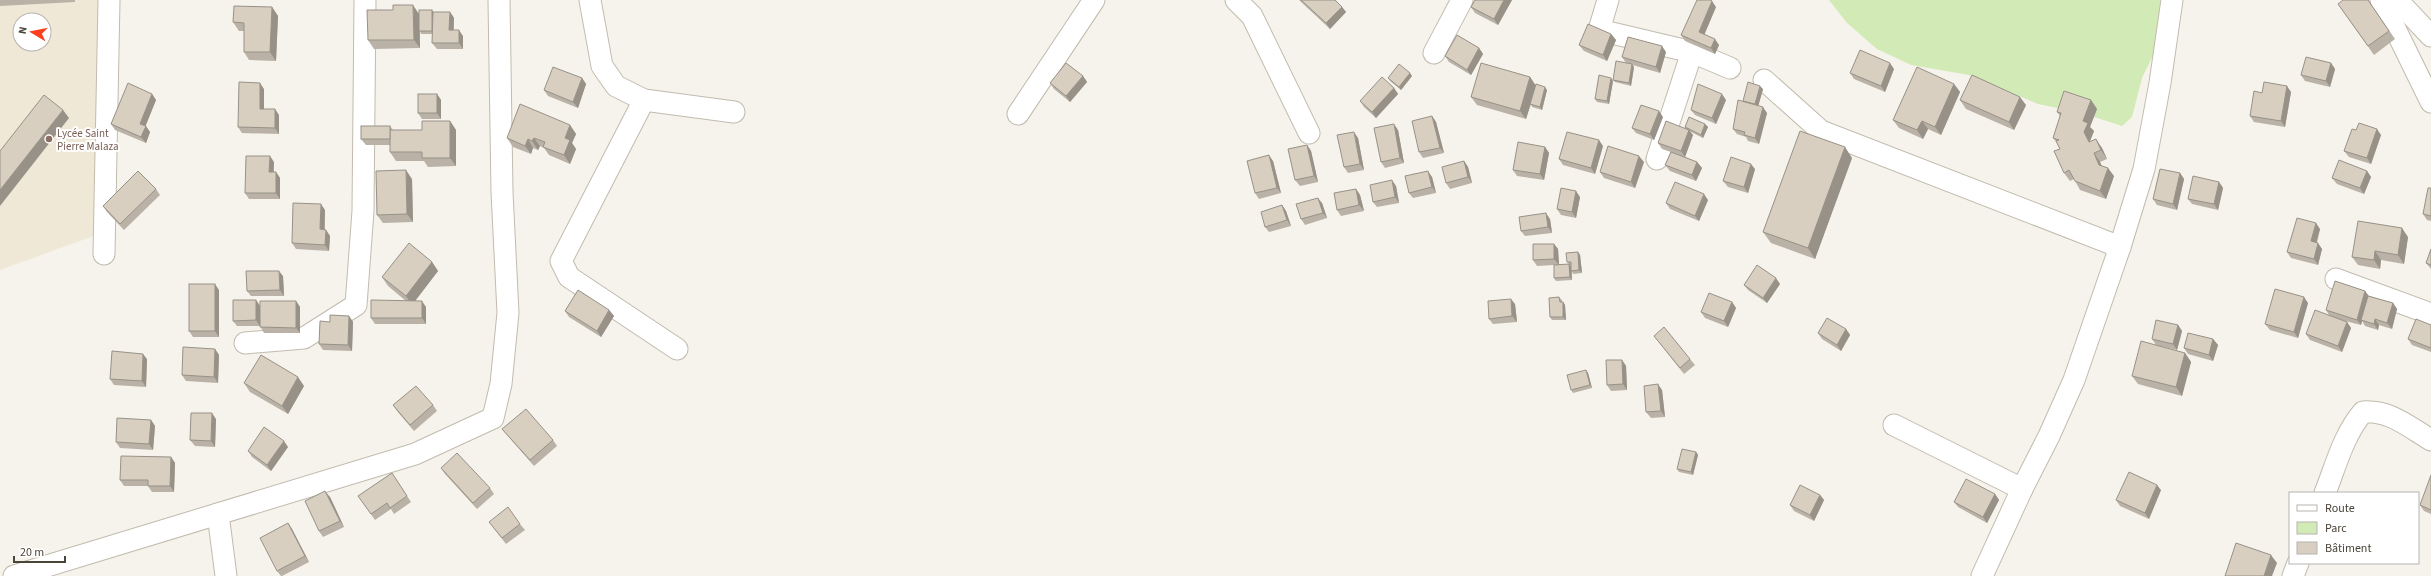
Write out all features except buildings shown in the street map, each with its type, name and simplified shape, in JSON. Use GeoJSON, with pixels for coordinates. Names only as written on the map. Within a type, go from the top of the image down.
{"type":"FeatureCollection","features":[{"type":"Feature","properties":{"kind":"street"},"geometry":{"type":"LineString","coordinates":[[104,254],[109,0]]}},
{"type":"Feature","properties":{"kind":"street"},"geometry":{"type":"LineString","coordinates":[[245,343],[304,338],[356,305],[363,211],[365,0]]}},
{"type":"Feature","properties":{"kind":"street"},"geometry":{"type":"LineString","coordinates":[[14,576],[415,454],[493,418],[502,384],[508,313],[502,192],[499,0]]}},
{"type":"Feature","properties":{"kind":"street"},"geometry":{"type":"LineString","coordinates":[[590,0],[602,66],[616,86],[644,100],[734,112]]}},
{"type":"Feature","properties":{"kind":"street"},"geometry":{"type":"LineString","coordinates":[[1018,114],[1094,0]]}},
{"type":"Feature","properties":{"kind":"street"},"geometry":{"type":"LineString","coordinates":[[1236,0],[1252,16],[1310,133]]}},
{"type":"Feature","properties":{"kind":"street"},"geometry":{"type":"LineString","coordinates":[[1434,53],[1462,0]]}},
{"type":"Feature","properties":{"kind":"street"},"geometry":{"type":"LineString","coordinates":[[1608,0],[1600,30],[1692,52],[1730,68]]}},
{"type":"Feature","properties":{"kind":"street"},"geometry":{"type":"LineString","coordinates":[[1982,576],[2074,380],[2120,247],[2144,169],[2160,83],[2172,0]]}},
{"type":"Feature","properties":{"kind":"street"},"geometry":{"type":"LineString","coordinates":[[2393,0],[2431,36]]}},
{"type":"Feature","properties":{"kind":"street"},"geometry":{"type":"LineString","coordinates":[[2393,0],[2431,102]]}},
{"type":"Feature","properties":{"kind":"street"},"geometry":{"type":"LineString","coordinates":[[1657,159],[1692,52]]}},
{"type":"Feature","properties":{"kind":"street"},"geometry":{"type":"LineString","coordinates":[[1764,80],[1821,131],[2120,247]]}},
{"type":"Feature","properties":{"kind":"street"},"geometry":{"type":"LineString","coordinates":[[644,100],[561,261],[569,277],[677,349]]}},
{"type":"Feature","properties":{"kind":"street"},"geometry":{"type":"LineString","coordinates":[[2336,279],[2431,314]]}},
{"type":"Feature","properties":{"kind":"street"},"geometry":{"type":"LineString","coordinates":[[2325,492],[2347,435],[2363,412],[2378,411],[2384,413],[2431,440]]}},
{"type":"Feature","properties":{"kind":"street"},"geometry":{"type":"LineString","coordinates":[[1894,425],[2022,488]]}},
{"type":"Feature","properties":{"kind":"street"},"geometry":{"type":"LineString","coordinates":[[218,514],[226,576]]}},
{"type":"Feature","properties":{"kind":"street"},"geometry":{"type":"LineString","coordinates":[[2293,576],[2298,564]]}},
{"type":"Feature","properties":{"kind":"shaded area","name":"Lycée Saint Pierre Malaza"},"geometry":{"type":"Polygon","coordinates":[[[0,0],[99,0],[99,234],[0,270],[0,0]]]}},
{"type":"Feature","properties":{"kind":"green space"},"geometry":{"type":"Polygon","coordinates":[[[1829,0],[2160,0],[2160,41],[2142,78],[2132,117],[2122,126],[2082,113],[2038,104],[1969,75],[1911,65],[1877,49],[1847,23],[1829,0]]]}},
{"type":"Feature","properties":{"kind":"place","name":"Lycée Saint Pierre Malaza"},"geometry":{"type":"Point","coordinates":[49,139]}}]}
